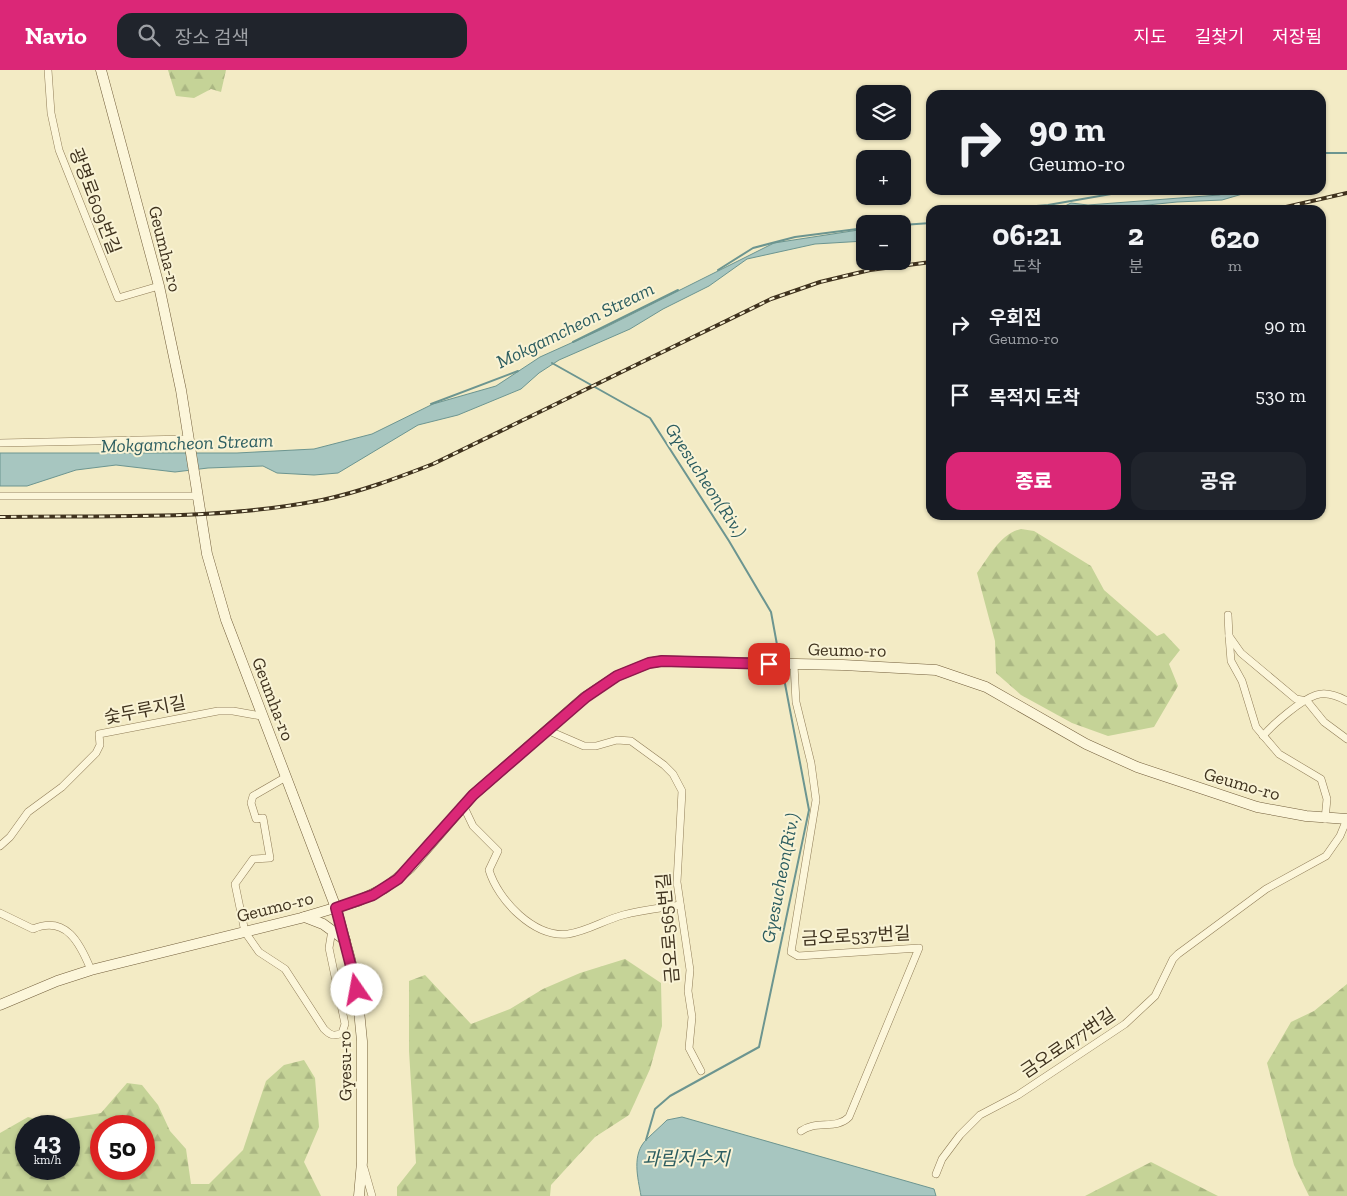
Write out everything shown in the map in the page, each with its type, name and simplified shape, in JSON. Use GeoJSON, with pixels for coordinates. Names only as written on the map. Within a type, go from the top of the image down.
{"type":"FeatureCollection","features":[{"type":"Feature","properties":{"kind":"main road","name":"Geumha-ro"},"geometry":{"type":"LineString","coordinates":[[101,70],[159,286],[180,390],[207,554],[226,620],[261,716],[336,908]]}},
{"type":"Feature","properties":{"kind":"main road","name":"Geumo-ro"},"geometry":{"type":"LineString","coordinates":[[0,1005],[91,970],[306,917],[373,895],[398,879],[462,805],[547,730],[602,685],[625,672],[649,663],[682,661],[922,668],[953,675],[1000,694],[1086,744],[1120,760],[1243,803],[1325,819],[1347,819]]}},
{"type":"Feature","properties":{"kind":"main road","name":"Gyesu-ro"},"geometry":{"type":"LineString","coordinates":[[336,908],[357,990],[361,1024],[362,1162],[359,1196]]}},
{"type":"Feature","properties":{"kind":"main road"},"geometry":{"type":"LineString","coordinates":[[306,917],[332,930],[345,940]]}},
{"type":"Feature","properties":{"kind":"street","name":"광명로609번길"},"geometry":{"type":"LineString","coordinates":[[48,70],[51,113],[59,150],[118,298],[159,286]]}},
{"type":"Feature","properties":{"kind":"street"},"geometry":{"type":"LineString","coordinates":[[0,443],[188,439]]}},
{"type":"Feature","properties":{"kind":"street"},"geometry":{"type":"LineString","coordinates":[[0,496],[198,496]]}},
{"type":"Feature","properties":{"kind":"street"},"geometry":{"type":"LineString","coordinates":[[1228,615],[1231,661],[1242,681],[1252,718],[1263,736],[1287,760],[1321,779],[1327,799],[1325,819]]}},
{"type":"Feature","properties":{"kind":"street"},"geometry":{"type":"LineString","coordinates":[[1229,636],[1251,662],[1296,699],[1307,701],[1324,722],[1347,740]]}},
{"type":"Feature","properties":{"kind":"street","name":"금오로537번길"},"geometry":{"type":"LineString","coordinates":[[791,665],[796,702],[811,763],[816,800],[791,952],[798,956],[920,948],[849,1117],[844,1122],[810,1125],[801,1131]]}},
{"type":"Feature","properties":{"kind":"street"},"geometry":{"type":"LineString","coordinates":[[1263,736],[1273,725],[1316,695],[1332,694],[1347,701]]}},
{"type":"Feature","properties":{"kind":"street","name":"숯두루지길"},"geometry":{"type":"LineString","coordinates":[[0,846],[28,812],[62,787],[96,754],[100,745],[99,734],[218,711],[233,711],[261,716]]}},
{"type":"Feature","properties":{"kind":"street","name":"금오로565번길"},"geometry":{"type":"LineString","coordinates":[[547,730],[584,746],[596,746],[617,740],[631,741],[664,764],[673,774],[682,791],[677,869],[680,905],[690,970],[688,991],[692,1017],[689,1048],[701,1071]]}},
{"type":"Feature","properties":{"kind":"street"},"geometry":{"type":"LineString","coordinates":[[286,777],[253,796],[251,803],[256,819],[264,818],[270,858],[254,859],[235,884],[245,932],[259,952],[285,969],[324,1029],[329,1034],[336,1036],[342,1033],[345,1024],[329,948],[332,930]]}},
{"type":"Feature","properties":{"kind":"street"},"geometry":{"type":"LineString","coordinates":[[462,805],[473,826],[498,851],[498,856],[490,865],[491,876],[506,902],[539,928],[558,934],[567,934],[591,928],[624,915],[680,905]]}},
{"type":"Feature","properties":{"kind":"street","name":"금오로477번길"},"geometry":{"type":"LineString","coordinates":[[936,1174],[942,1159],[960,1135],[980,1116],[1018,1095],[1115,1033],[1155,996],[1172,959],[1271,885],[1326,856],[1336,843],[1347,819]]}},
{"type":"Feature","properties":{"kind":"street"},"geometry":{"type":"LineString","coordinates":[[0,913],[33,928],[50,923],[66,929],[91,970]]}},
{"type":"Feature","properties":{"kind":"street"},"geometry":{"type":"LineString","coordinates":[[362,1162],[372,1196]]}},
{"type":"Feature","properties":{"kind":"green space"},"geometry":{"type":"Polygon","coordinates":[[[168,70],[226,70],[221,92],[211,89],[194,98],[176,96],[168,70]]]}},
{"type":"Feature","properties":{"kind":"green space"},"geometry":{"type":"Polygon","coordinates":[[[1021,529],[1034,531],[1091,566],[1104,590],[1157,636],[1164,633],[1180,650],[1169,664],[1178,686],[1154,727],[1108,736],[1072,723],[1021,695],[996,673],[995,641],[977,573],[1001,541],[1021,529]]]}},
{"type":"Feature","properties":{"kind":"green space"},"geometry":{"type":"Polygon","coordinates":[[[625,959],[661,983],[662,1026],[650,1069],[629,1115],[595,1137],[551,1185],[550,1196],[397,1196],[397,1187],[416,1163],[409,1051],[409,981],[425,975],[471,1024],[510,1009],[543,989],[580,973],[625,959]]]}},
{"type":"Feature","properties":{"kind":"green space"},"geometry":{"type":"Polygon","coordinates":[[[1347,984],[1347,1196],[1309,1196],[1294,1165],[1267,1063],[1291,1022],[1314,1011],[1347,984]]]}},
{"type":"Feature","properties":{"kind":"green space"},"geometry":{"type":"Polygon","coordinates":[[[304,1060],[315,1078],[319,1127],[304,1162],[321,1196],[0,1196],[0,1133],[15,1124],[15,1180],[80,1180],[80,1116],[101,1113],[127,1083],[142,1085],[158,1105],[170,1131],[186,1149],[191,1184],[209,1184],[243,1150],[266,1081],[284,1065],[304,1060]]]}},
{"type":"Feature","properties":{"kind":"green space"},"geometry":{"type":"Polygon","coordinates":[[[1151,1162],[1218,1196],[1085,1196],[1151,1162]]]}},
{"type":"Feature","properties":{"kind":"water"},"geometry":{"type":"Polygon","coordinates":[[[1239,195],[1222,200],[1147,205],[1088,205],[1239,195]]]}},
{"type":"Feature","properties":{"kind":"water"},"geometry":{"type":"Polygon","coordinates":[[[1071,203],[1088,205],[1067,205],[1071,203]]]}},
{"type":"Feature","properties":{"kind":"water"},"geometry":{"type":"Polygon","coordinates":[[[856,230],[856,242],[815,244],[747,259],[709,286],[663,309],[630,329],[559,360],[539,373],[521,389],[458,415],[418,425],[338,473],[314,475],[277,473],[263,466],[208,468],[175,472],[116,465],[76,470],[27,486],[0,486],[0,453],[237,453],[314,449],[372,434],[433,404],[496,386],[540,357],[600,330],[774,243],[856,230]]]}},
{"type":"Feature","properties":{"kind":"water","name":"과림저수지"},"geometry":{"type":"Polygon","coordinates":[[[682,1117],[934,1189],[936,1196],[641,1196],[637,1174],[637,1159],[642,1145],[667,1120],[682,1117]]]}},
{"type":"Feature","properties":{"kind":"waterway","name":"Mokgamcheon Stream"},"geometry":{"type":"LineString","coordinates":[[1326,153],[1347,153]]}},
{"type":"Feature","properties":{"kind":"waterway","name":"Mokgamcheon Stream"},"geometry":{"type":"LineString","coordinates":[[1048,205],[1105,195]]}},
{"type":"Feature","properties":{"kind":"waterway","name":"Mokgamcheon Stream"},"geometry":{"type":"LineString","coordinates":[[911,224],[926,223]]}},
{"type":"Feature","properties":{"kind":"waterway","name":"Mokgamcheon Stream"},"geometry":{"type":"LineString","coordinates":[[718,270],[753,248],[795,237],[856,229]]}},
{"type":"Feature","properties":{"kind":"waterway","name":"Mokgamcheon Stream"},"geometry":{"type":"LineString","coordinates":[[573,342],[678,290]]}},
{"type":"Feature","properties":{"kind":"waterway","name":"Gyesucheon(Riv.)"},"geometry":{"type":"LineString","coordinates":[[552,363],[650,418],[729,541],[771,612],[780,661]]}},
{"type":"Feature","properties":{"kind":"waterway","name":"Mokgamcheon Stream"},"geometry":{"type":"LineString","coordinates":[[431,404],[518,371]]}},
{"type":"Feature","properties":{"kind":"waterway","name":"Gyesucheon(Riv.)"},"geometry":{"type":"LineString","coordinates":[[646,1140],[655,1109],[670,1096],[759,1047],[809,810],[782,668]]}},
{"type":"Feature","properties":{"kind":"railway"},"geometry":{"type":"LineString","coordinates":[[1295,205],[1347,193]]}},
{"type":"Feature","properties":{"kind":"railway"},"geometry":{"type":"LineString","coordinates":[[0,517],[202,514],[282,507],[350,493],[433,464],[771,299],[820,282],[870,270],[926,263]]}},
{"type":"Feature","properties":{"kind":"route"},"geometry":{"type":"LineString","coordinates":[[357,990],[336,908],[373,895],[398,879],[410,868],[462,805],[586,697],[617,676],[649,663],[696,661],[769,664]]}}]}
